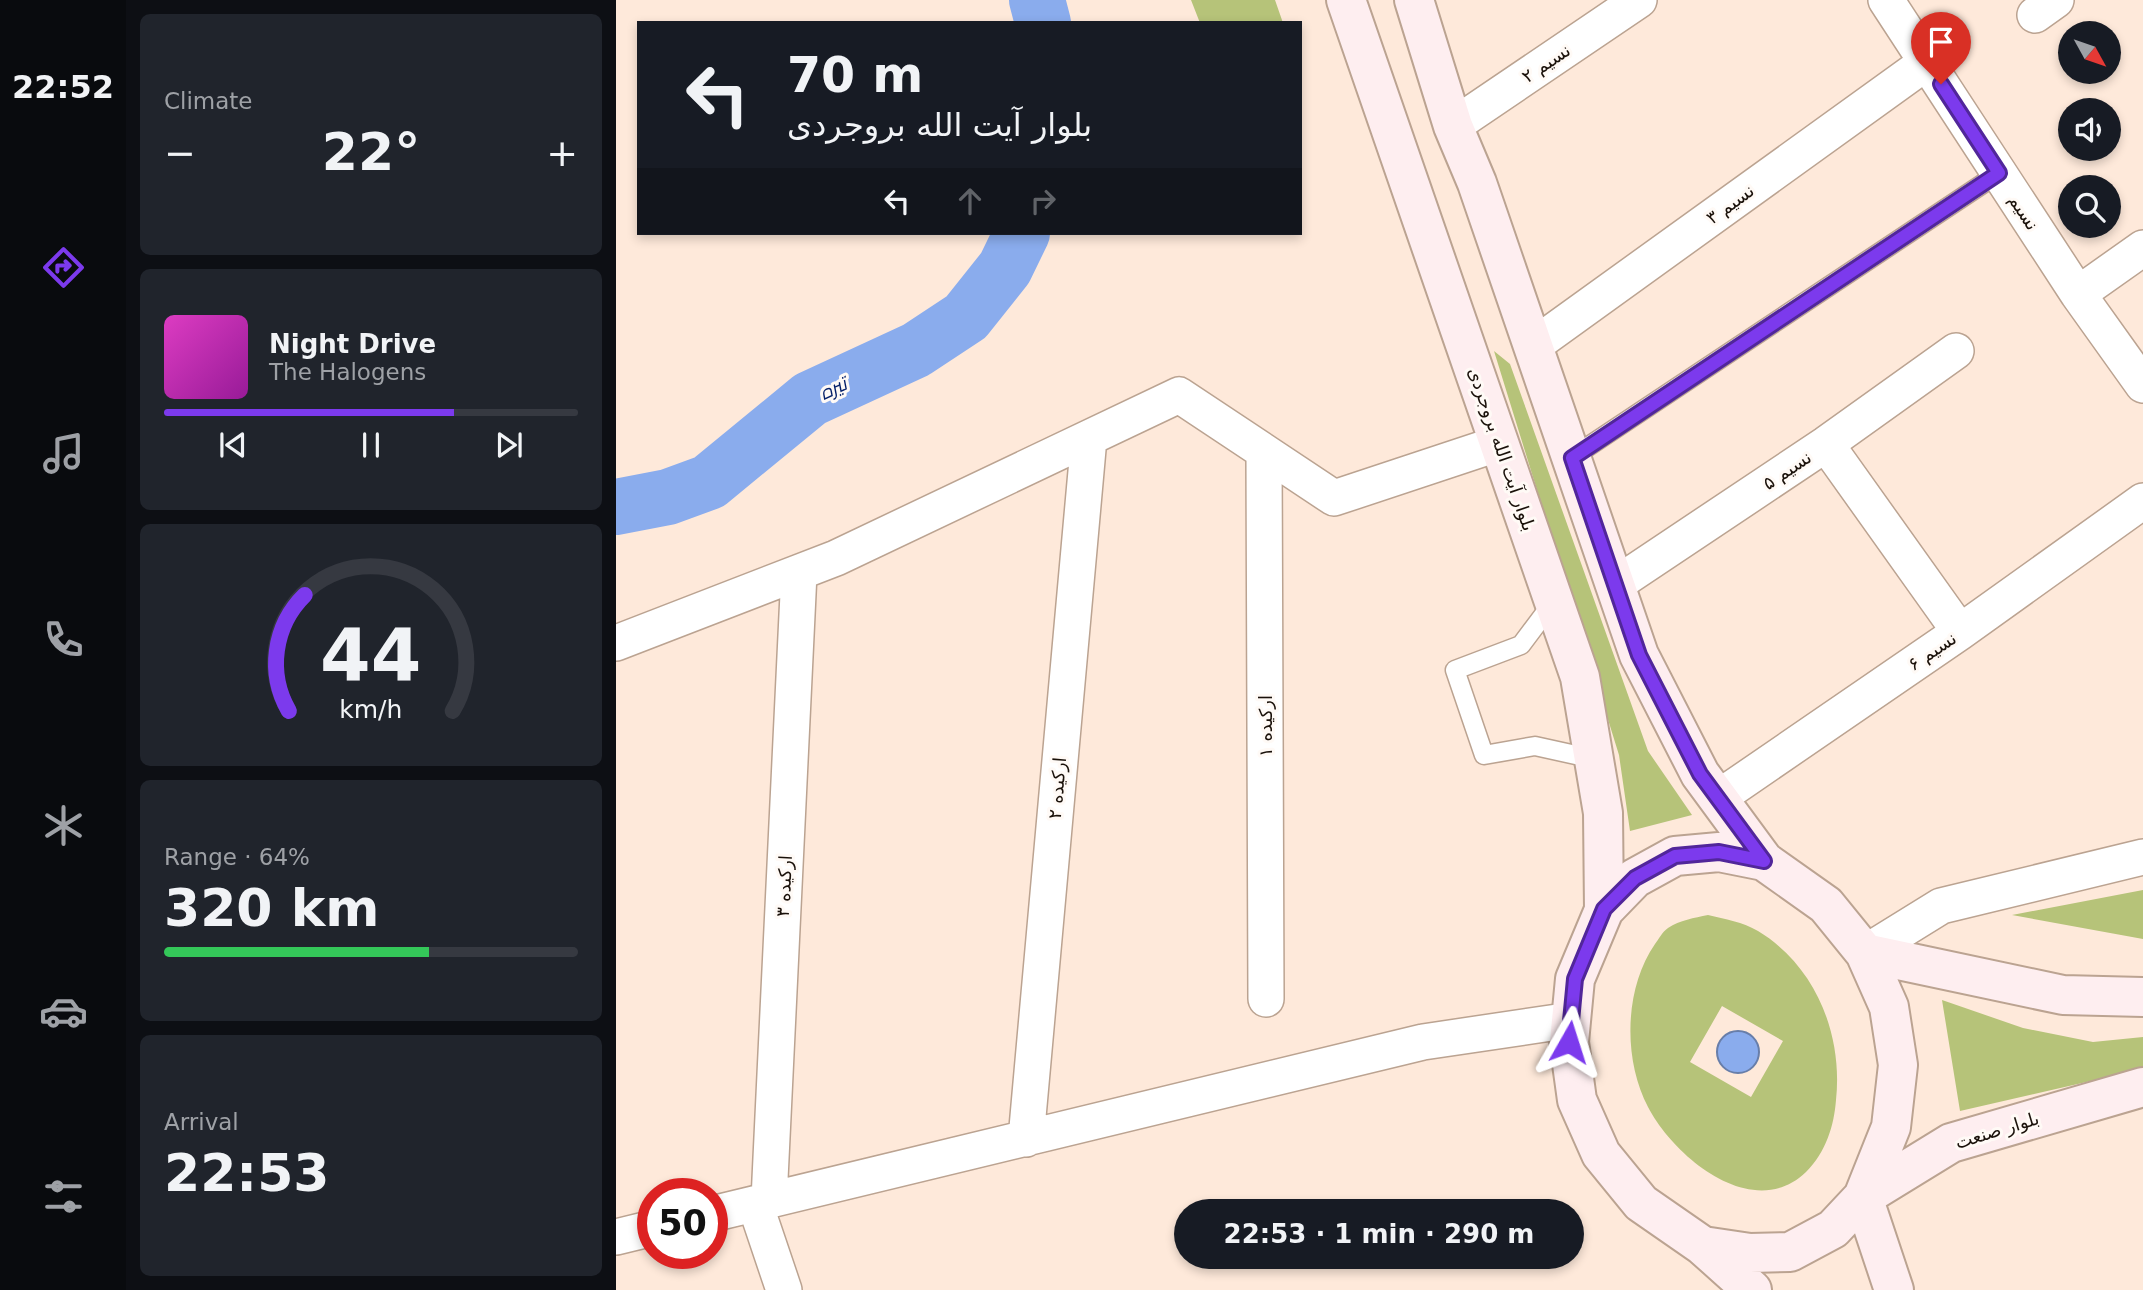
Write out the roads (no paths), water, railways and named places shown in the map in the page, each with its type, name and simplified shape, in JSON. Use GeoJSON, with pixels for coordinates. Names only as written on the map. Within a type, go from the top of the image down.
{"type":"FeatureCollection","features":[{"type":"Feature","properties":{"kind":"main road","name":"بلوار آیت الله بروجردی"},"geometry":{"type":"LineString","coordinates":[[1346,0],[1580,677],[1603,813],[1604,909]]}},
{"type":"Feature","properties":{"kind":"main road"},"geometry":{"type":"LineString","coordinates":[[1414,0],[1453,126],[1477,183],[1639,655],[1700,774],[1764,861],[1826,905],[1865,953],[1889,1007],[1898,1065],[1891,1127],[1863,1198],[1833,1229],[1790,1252],[1750,1253],[1703,1246]]}},
{"type":"Feature","properties":{"kind":"main road"},"geometry":{"type":"LineString","coordinates":[[1752,1290],[1703,1246],[1641,1203],[1601,1154],[1577,1100],[1569,1042],[1575,979],[1604,909],[1635,878],[1675,856],[1719,852],[1764,861]]}},
{"type":"Feature","properties":{"kind":"main road"},"geometry":{"type":"LineString","coordinates":[[1865,953],[2063,995],[2143,997]]}},
{"type":"Feature","properties":{"kind":"main road","name":"بلوار صنعت"},"geometry":{"type":"LineString","coordinates":[[1863,1198],[1951,1143],[2143,1087]]}},
{"type":"Feature","properties":{"kind":"main road"},"geometry":{"type":"LineString","coordinates":[[1863,1198],[1894,1290]]}},
{"type":"Feature","properties":{"kind":"street","name":"نسیم ۲"},"geometry":{"type":"LineString","coordinates":[[1453,126],[1639,0]]}},
{"type":"Feature","properties":{"kind":"street","name":"نسیم"},"geometry":{"type":"LineString","coordinates":[[1886,0],[2078,294],[2143,385]]}},
{"type":"Feature","properties":{"kind":"street","name":"نسیم ۳"},"geometry":{"type":"LineString","coordinates":[[1533,346],[1927,62]]}},
{"type":"Feature","properties":{"kind":"street"},"geometry":{"type":"LineString","coordinates":[[2078,294],[2143,248]]}},
{"type":"Feature","properties":{"kind":"street","name":"نسیم ۵"},"geometry":{"type":"LineString","coordinates":[[1615,585],[1826,444],[1956,351]]}},
{"type":"Feature","properties":{"kind":"street"},"geometry":{"type":"LineString","coordinates":[[616,643],[836,558],[1179,396],[1334,498],[1500,443]]}},
{"type":"Feature","properties":{"kind":"street","name":"ارکیده ۲"},"geometry":{"type":"LineString","coordinates":[[1026,1139],[1088,438]]}},
{"type":"Feature","properties":{"kind":"street"},"geometry":{"type":"LineString","coordinates":[[1826,444],[1960,632]]}},
{"type":"Feature","properties":{"kind":"street","name":"ارکیده ۱"},"geometry":{"type":"LineString","coordinates":[[1264,452],[1266,999]]}},
{"type":"Feature","properties":{"kind":"street","name":"نسیم ۶"},"geometry":{"type":"LineString","coordinates":[[1718,798],[1960,632],[2143,501]]}},
{"type":"Feature","properties":{"kind":"street","name":"ارکیده ۳"},"geometry":{"type":"LineString","coordinates":[[762,1202],[799,573]]}},
{"type":"Feature","properties":{"kind":"street"},"geometry":{"type":"LineString","coordinates":[[1865,953],[1941,906],[2143,857]]}},
{"type":"Feature","properties":{"kind":"street"},"geometry":{"type":"LineString","coordinates":[[728,1210],[1423,1042],[1571,1020]]}},
{"type":"Feature","properties":{"kind":"street"},"geometry":{"type":"LineString","coordinates":[[762,1202],[784,1290]]}},
{"type":"Feature","properties":{"kind":"street"},"geometry":{"type":"LineString","coordinates":[[616,1237],[637,1232]]}},
{"type":"Feature","properties":{"kind":"lane"},"geometry":{"type":"LineString","coordinates":[[1572,458],[1999,173]]}},
{"type":"Feature","properties":{"kind":"lane"},"geometry":{"type":"LineString","coordinates":[[1554,601],[1521,645],[1455,670],[1484,755],[1535,746],[1594,759]]}},
{"type":"Feature","properties":{"kind":"water"},"geometry":{"type":"Polygon","coordinates":[[[1738,1031],[1753,1037],[1759,1052],[1753,1067],[1738,1073],[1723,1067],[1717,1052],[1723,1037],[1738,1031]]]}},
{"type":"Feature","properties":{"kind":"waterway","name":"تيره"},"geometry":{"type":"LineString","coordinates":[[1037,0],[1042,21]]}},
{"type":"Feature","properties":{"kind":"waterway","name":"تيره"},"geometry":{"type":"LineString","coordinates":[[616,507],[668,497],[709,482],[810,399],[916,350],[966,317],[1005,268],[1021,235]]}}]}
